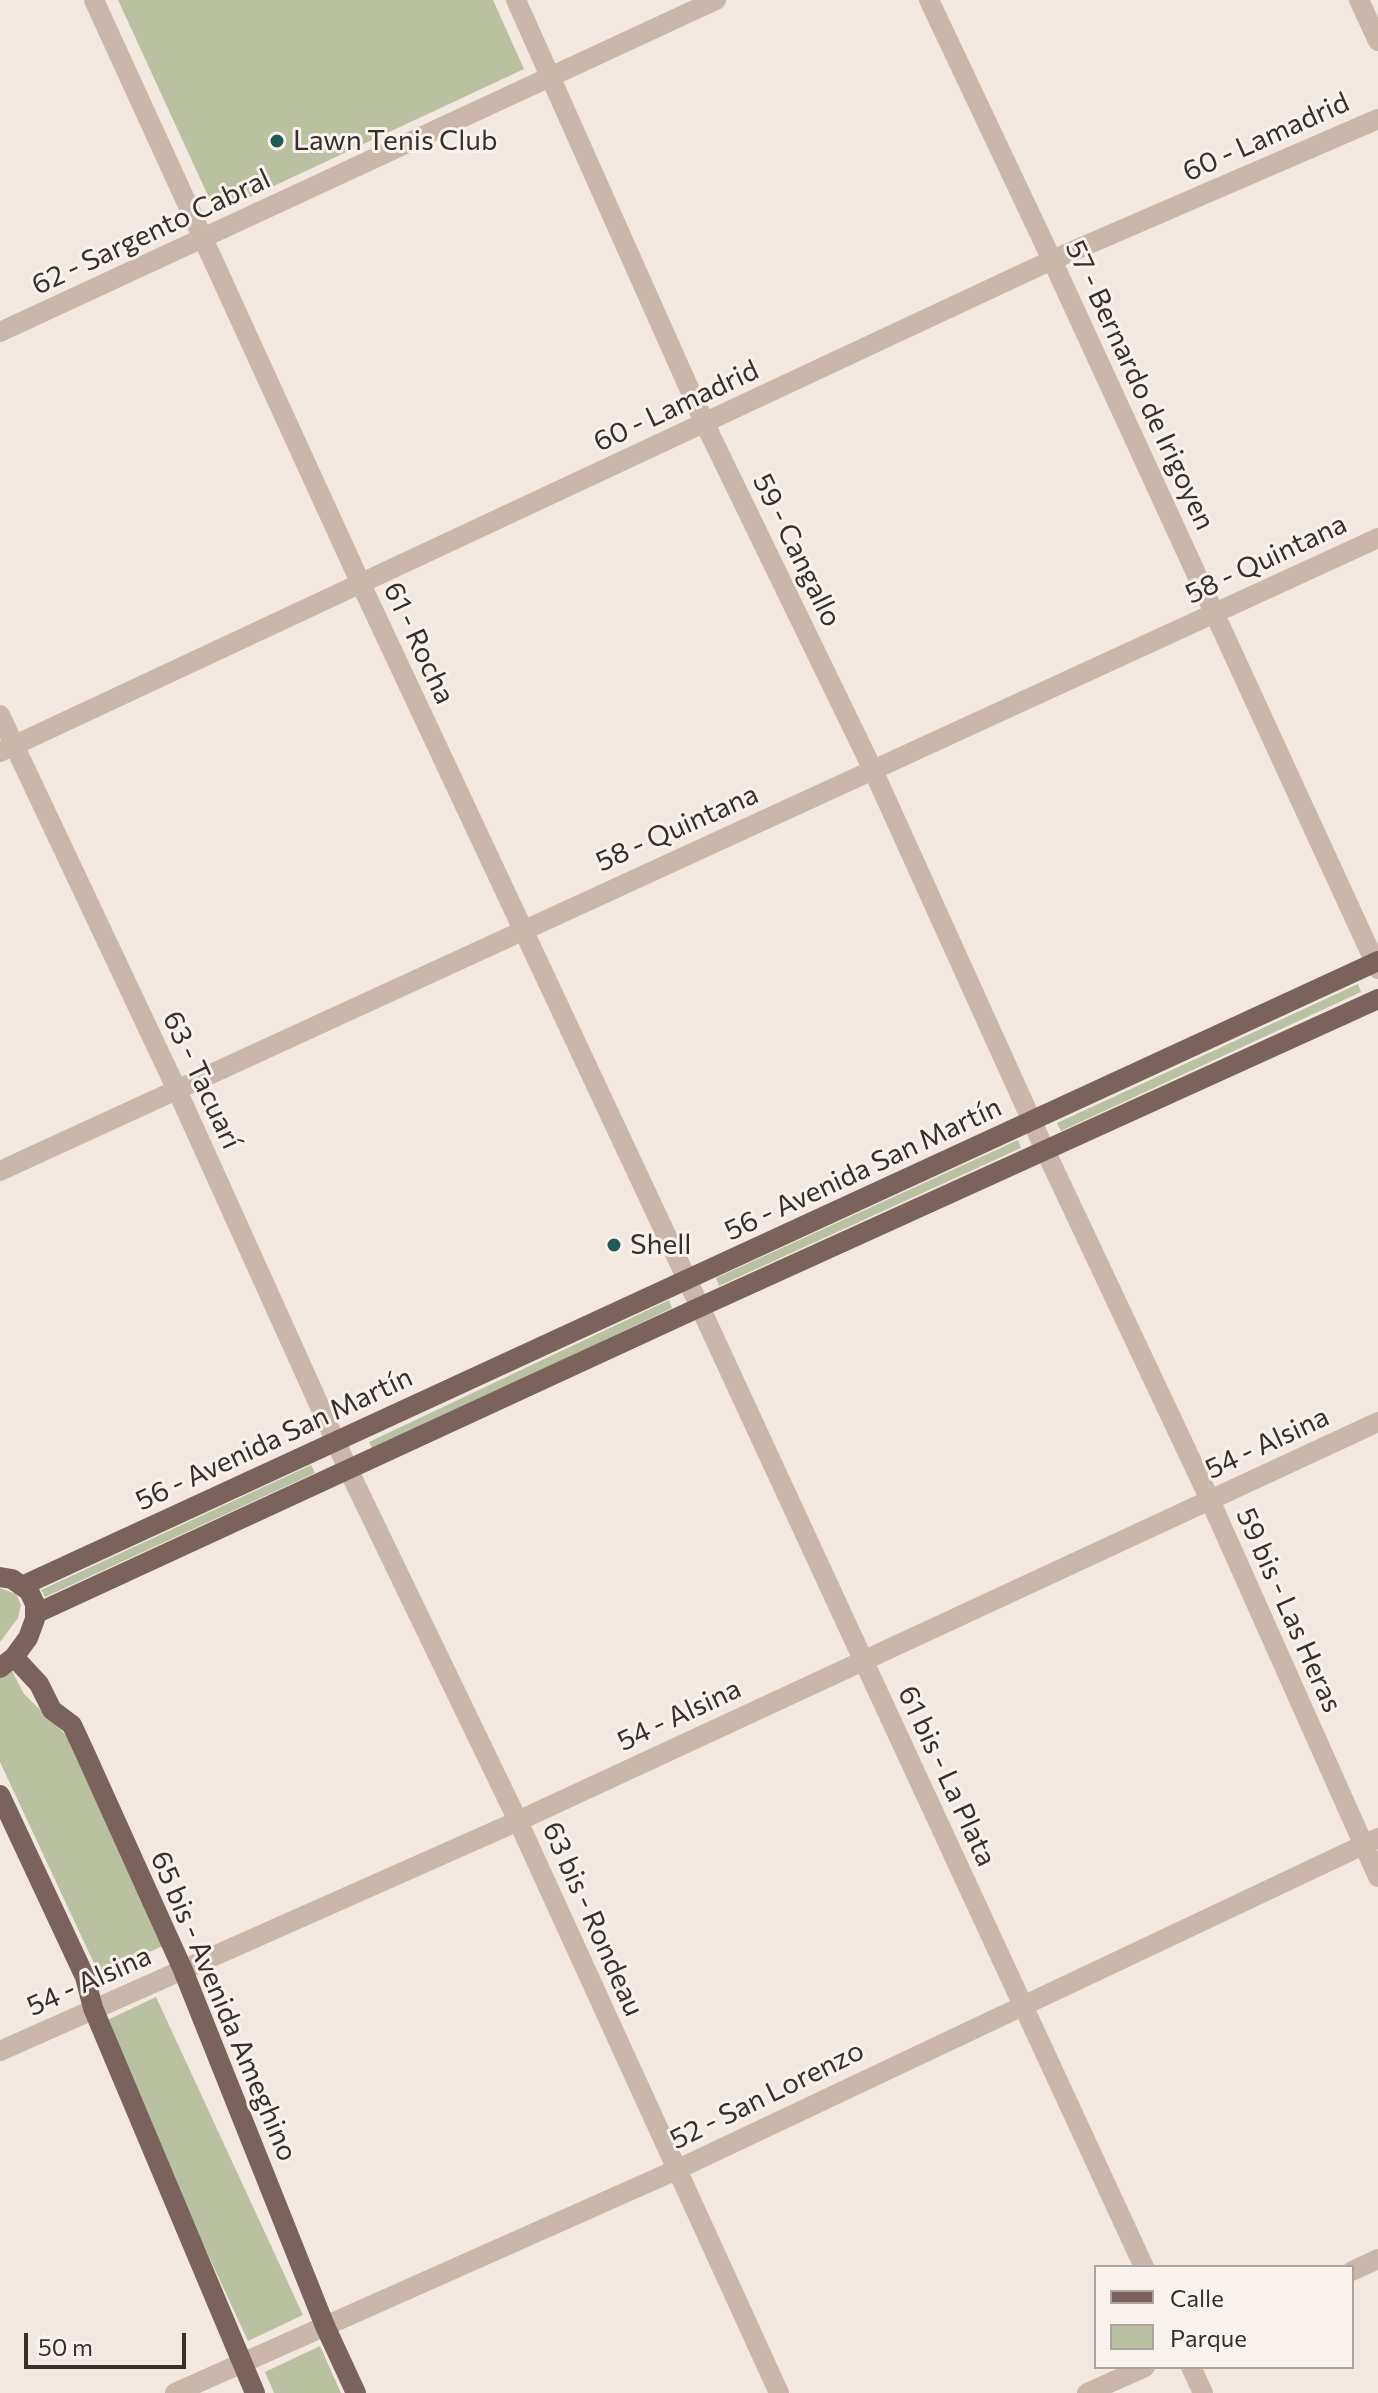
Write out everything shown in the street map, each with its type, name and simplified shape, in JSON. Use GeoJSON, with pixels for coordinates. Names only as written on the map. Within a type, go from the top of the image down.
{"type":"FeatureCollection","features":[{"type":"Feature","properties":{"kind":"main road","name":"56 - Avenida San Martín"},"geometry":{"type":"LineString","coordinates":[[24,1587],[1377,964]]}},
{"type":"Feature","properties":{"kind":"main road","name":"56 - Avenida San Martín"},"geometry":{"type":"LineString","coordinates":[[35,1614],[1378,999]]}},
{"type":"Feature","properties":{"kind":"main road"},"geometry":{"type":"LineString","coordinates":[[0,1577],[12,1579],[24,1587],[35,1604],[28,1638],[7,1662]]}},
{"type":"Feature","properties":{"kind":"main road","name":"65 bis - Avenida Ameghino"},"geometry":{"type":"LineString","coordinates":[[7,1662],[39,1684],[52,1710],[72,1725],[183,1970],[325,2326],[356,2393]]}},
{"type":"Feature","properties":{"kind":"main road"},"geometry":{"type":"LineString","coordinates":[[0,1795],[85,1977],[93,2008],[255,2393]]}},
{"type":"Feature","properties":{"kind":"street","name":"61 - Rocha"},"geometry":{"type":"LineString","coordinates":[[94,0],[361,584],[700,1307]]}},
{"type":"Feature","properties":{"kind":"street","name":"59 - Cangallo"},"geometry":{"type":"LineString","coordinates":[[516,0],[705,424],[873,770],[1033,1122]]}},
{"type":"Feature","properties":{"kind":"street","name":"62 - Sargento Cabral"},"geometry":{"type":"LineString","coordinates":[[0,332],[716,0]]}},
{"type":"Feature","properties":{"kind":"street","name":"57 - Bernardo de Irigoyen"},"geometry":{"type":"LineString","coordinates":[[929,0],[1377,964]]}},
{"type":"Feature","properties":{"kind":"street"},"geometry":{"type":"LineString","coordinates":[[1359,0],[1378,41]]}},
{"type":"Feature","properties":{"kind":"street","name":"60 - Lamadrid"},"geometry":{"type":"LineString","coordinates":[[7,749],[1052,260],[1378,119]]}},
{"type":"Feature","properties":{"kind":"street","name":"58 - Quintana"},"geometry":{"type":"LineString","coordinates":[[0,1171],[1378,538]]}},
{"type":"Feature","properties":{"kind":"street","name":"63 - Tacuarí"},"geometry":{"type":"LineString","coordinates":[[0,715],[7,749],[177,1090],[349,1471]]}},
{"type":"Feature","properties":{"kind":"street","name":"59 bis - Las Heras"},"geometry":{"type":"LineString","coordinates":[[1033,1122],[1370,1841],[1378,1877]]}},
{"type":"Feature","properties":{"kind":"street","name":"61 bis - La Plata"},"geometry":{"type":"LineString","coordinates":[[700,1307],[1143,2265]]}},
{"type":"Feature","properties":{"kind":"street","name":"54 - Alsina"},"geometry":{"type":"LineString","coordinates":[[0,2051],[518,1821],[1378,1422]]}},
{"type":"Feature","properties":{"kind":"street","name":"63 bis - Rondeau"},"geometry":{"type":"LineString","coordinates":[[349,1471],[518,1821],[779,2393]]}},
{"type":"Feature","properties":{"kind":"street","name":"52 - San Lorenzo"},"geometry":{"type":"LineString","coordinates":[[175,2393],[676,2170],[1370,1841]]}},
{"type":"Feature","properties":{"kind":"street"},"geometry":{"type":"LineString","coordinates":[[1354,2270],[1378,2259]]}},
{"type":"Feature","properties":{"kind":"street"},"geometry":{"type":"LineString","coordinates":[[1087,2393],[1141,2369]]}},
{"type":"Feature","properties":{"kind":"street"},"geometry":{"type":"LineString","coordinates":[[1192,2369],[1203,2393]]}},
{"type":"Feature","properties":{"kind":"green space","name":"Lawn Tenis Club"},"geometry":{"type":"Polygon","coordinates":[[[118,0],[493,0],[524,69],[216,213],[118,0]]]}},
{"type":"Feature","properties":{"kind":"green space"},"geometry":{"type":"Polygon","coordinates":[[[1358,984],[1361,992],[1061,1131],[1057,1123],[1358,984]]]}},
{"type":"Feature","properties":{"kind":"green space"},"geometry":{"type":"Polygon","coordinates":[[[1018,1140],[1021,1148],[719,1286],[716,1278],[1018,1140]]]}},
{"type":"Feature","properties":{"kind":"green space"},"geometry":{"type":"Polygon","coordinates":[[[669,1300],[672,1308],[373,1450],[369,1442],[669,1300]]]}},
{"type":"Feature","properties":{"kind":"green space"},"geometry":{"type":"Polygon","coordinates":[[[311,1465],[315,1473],[45,1597],[41,1590],[311,1465]]]}},
{"type":"Feature","properties":{"kind":"green space"},"geometry":{"type":"Polygon","coordinates":[[[0,1588],[16,1594],[21,1605],[18,1618],[0,1642],[0,1588]]]}},
{"type":"Feature","properties":{"kind":"green space"},"geometry":{"type":"Polygon","coordinates":[[[8,1663],[24,1694],[68,1737],[163,1946],[99,1974],[0,1762],[0,1666],[8,1663]]]}},
{"type":"Feature","properties":{"kind":"green space"},"geometry":{"type":"Polygon","coordinates":[[[156,1997],[303,2315],[248,2341],[101,2023],[156,1997]]]}},
{"type":"Feature","properties":{"kind":"green space"},"geometry":{"type":"Polygon","coordinates":[[[320,2346],[341,2393],[274,2393],[265,2372],[320,2346]]]}},
{"type":"Feature","properties":{"kind":"place","name":"Lawn Tenis Club"},"geometry":{"type":"Point","coordinates":[277,141]}},
{"type":"Feature","properties":{"kind":"place","name":"Shell"},"geometry":{"type":"Point","coordinates":[614,1245]}}]}
